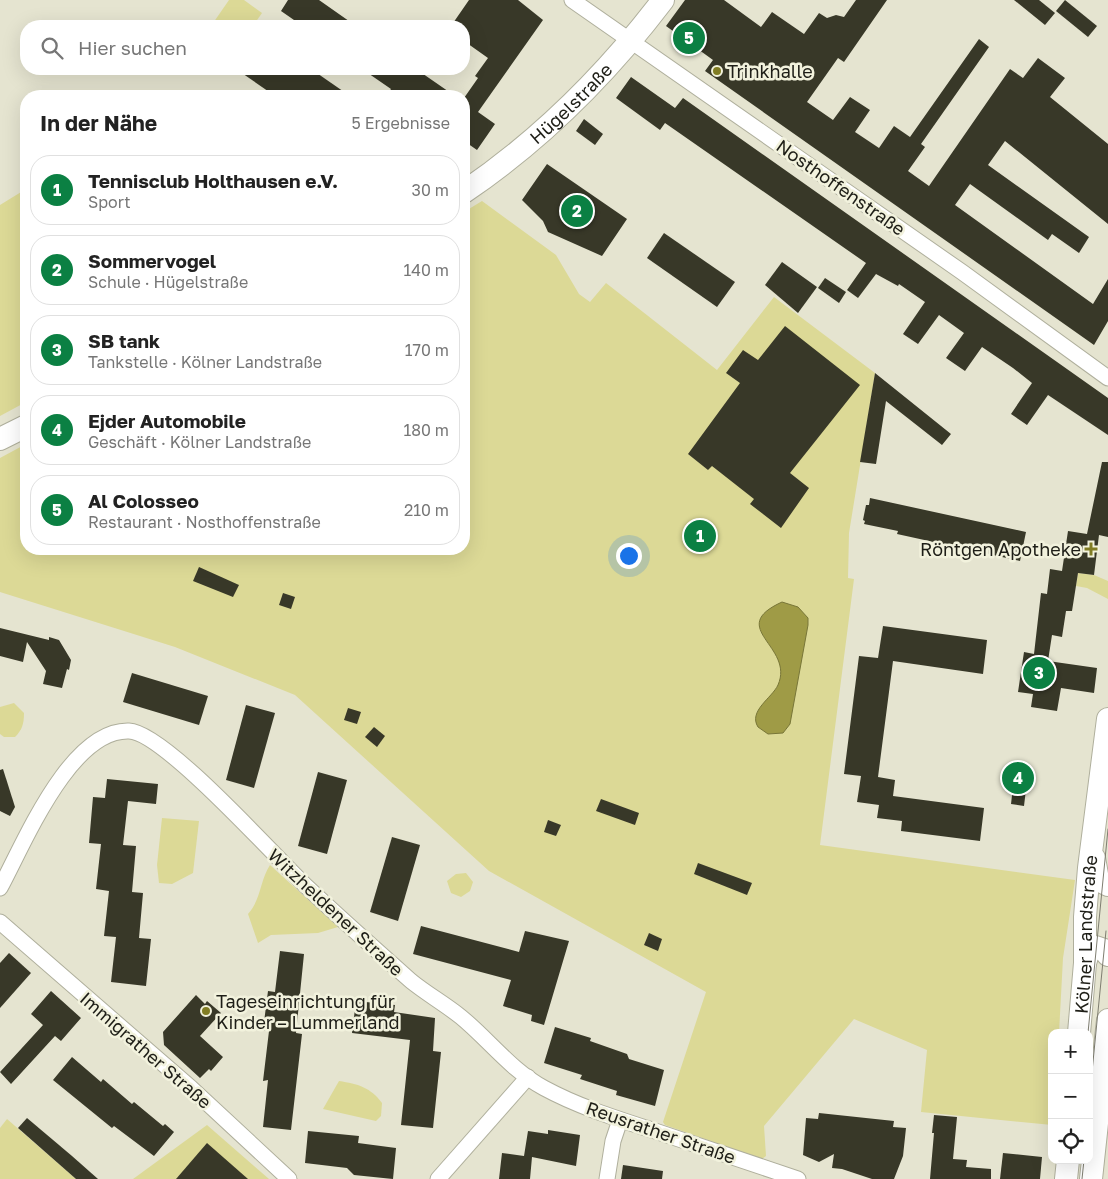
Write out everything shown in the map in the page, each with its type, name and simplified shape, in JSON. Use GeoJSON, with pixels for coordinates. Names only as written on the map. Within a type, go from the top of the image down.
{"type":"FeatureCollection","features":[{"type":"Feature","properties":{"kind":"main road","name":"Hügelstraße"},"geometry":{"type":"LineString","coordinates":[[470,188],[544,132],[592,85],[662,0]]}},
{"type":"Feature","properties":{"kind":"main road"},"geometry":{"type":"LineString","coordinates":[[0,440],[20,429]]}},
{"type":"Feature","properties":{"kind":"main road","name":"Kölner Landstraße"},"geometry":{"type":"LineString","coordinates":[[1079,1029],[1085,963],[1084,917],[1108,719]]}},
{"type":"Feature","properties":{"kind":"main road"},"geometry":{"type":"LineString","coordinates":[[1092,855],[1096,861],[1098,880],[1108,885]]}},
{"type":"Feature","properties":{"kind":"main road"},"geometry":{"type":"LineString","coordinates":[[1085,963],[1088,953],[1095,947],[1104,950],[1108,955]]}},
{"type":"Feature","properties":{"kind":"main road","name":"Kölner Landstraße"},"geometry":{"type":"LineString","coordinates":[[1091,1179],[1108,1020]]}},
{"type":"Feature","properties":{"kind":"main road"},"geometry":{"type":"LineString","coordinates":[[1066,1179],[1068,1164]]}},
{"type":"Feature","properties":{"kind":"street","name":"Nosthoffenstraße"},"geometry":{"type":"LineString","coordinates":[[572,0],[962,272],[1108,378]]}},
{"type":"Feature","properties":{"kind":"street","name":"Witzheldener Straße"},"geometry":{"type":"LineString","coordinates":[[0,888],[53,791],[75,759],[89,746],[109,734],[132,731],[151,739],[241,819],[275,857],[413,983],[464,1019],[528,1077]]}},
{"type":"Feature","properties":{"kind":"street","name":"Immigrather Straße"},"geometry":{"type":"LineString","coordinates":[[0,922],[191,1088],[289,1179]]}},
{"type":"Feature","properties":{"kind":"street","name":"Reusrather Straße"},"geometry":{"type":"LineString","coordinates":[[528,1077],[555,1094],[620,1120],[798,1179]]}},
{"type":"Feature","properties":{"kind":"street"},"geometry":{"type":"LineString","coordinates":[[438,1179],[528,1077]]}},
{"type":"Feature","properties":{"kind":"street"},"geometry":{"type":"LineString","coordinates":[[607,1179],[613,1141],[620,1120]]}},
{"type":"Feature","properties":{"kind":"shaded area"},"geometry":{"type":"Polygon","coordinates":[[[229,0],[244,0],[262,13],[257,20],[215,20],[229,0]]]}},
{"type":"Feature","properties":{"kind":"shaded area"},"geometry":{"type":"Polygon","coordinates":[[[20,193],[20,405],[0,416],[0,205],[20,193]]]}},
{"type":"Feature","properties":{"kind":"shaded area"},"geometry":{"type":"Polygon","coordinates":[[[482,201],[556,255],[579,294],[590,302],[606,283],[717,370],[774,297],[875,373],[849,533],[848,578],[854,579],[820,845],[1075,880],[1063,958],[1059,1029],[1048,1029],[1048,1125],[921,1112],[927,1050],[854,1019],[764,1126],[766,1156],[762,1159],[665,1125],[663,1122],[706,992],[489,871],[295,695],[175,647],[0,592],[0,458],[20,447],[20,555],[470,555],[470,208],[482,201]]]}},
{"type":"Feature","properties":{"kind":"shaded area"},"geometry":{"type":"Polygon","coordinates":[[[1078,573],[1094,575],[1108,581],[1108,599],[1087,588],[1076,586],[1078,573]]]}},
{"type":"Feature","properties":{"kind":"shaded area"},"geometry":{"type":"Polygon","coordinates":[[[782,602],[798,607],[808,618],[808,625],[790,724],[783,733],[768,734],[758,727],[756,716],[758,710],[778,685],[781,671],[778,659],[760,629],[760,620],[766,611],[782,602]]]}},
{"type":"Feature","properties":{"kind":"shaded area"},"geometry":{"type":"Polygon","coordinates":[[[14,703],[24,713],[23,724],[15,737],[4,737],[0,734],[0,707],[14,703]]]}},
{"type":"Feature","properties":{"kind":"shaded area"},"geometry":{"type":"Polygon","coordinates":[[[162,818],[199,821],[193,873],[172,884],[159,883],[157,865],[162,818]]]}},
{"type":"Feature","properties":{"kind":"shaded area"},"geometry":{"type":"Polygon","coordinates":[[[270,865],[338,927],[318,933],[271,935],[258,943],[248,914],[256,903],[270,865]]]}},
{"type":"Feature","properties":{"kind":"shaded area"},"geometry":{"type":"Polygon","coordinates":[[[466,873],[473,882],[470,891],[461,897],[451,893],[447,881],[456,874],[466,873]]]}},
{"type":"Feature","properties":{"kind":"shaded area"},"geometry":{"type":"Polygon","coordinates":[[[339,1081],[358,1085],[373,1093],[382,1103],[381,1116],[376,1121],[323,1109],[339,1081]]]}},
{"type":"Feature","properties":{"kind":"shaded area"},"geometry":{"type":"Polygon","coordinates":[[[7,1119],[76,1179],[0,1179],[0,1128],[7,1119]]]}},
{"type":"Feature","properties":{"kind":"shaded area"},"geometry":{"type":"Polygon","coordinates":[[[207,1125],[269,1179],[133,1179],[207,1125]]]}},
{"type":"Feature","properties":{"kind":"building"},"geometry":{"type":"Polygon","coordinates":[[[288,0],[319,0],[347,20],[294,20],[281,11],[288,0]]]}},
{"type":"Feature","properties":{"kind":"building"},"geometry":{"type":"Polygon","coordinates":[[[469,0],[518,0],[543,20],[478,112],[495,124],[477,150],[470,145],[470,90],[478,78],[475,76],[488,58],[470,45],[470,20],[455,20],[469,0]]]}},
{"type":"Feature","properties":{"kind":"building"},"geometry":{"type":"Polygon","coordinates":[[[685,0],[724,0],[761,27],[772,12],[804,34],[819,13],[827,18],[836,15],[844,17],[856,0],[887,0],[844,62],[838,58],[807,102],[833,120],[850,97],[870,110],[855,132],[879,148],[894,126],[910,137],[979,39],[989,47],[921,144],[925,147],[908,171],[929,186],[1010,69],[1023,78],[1038,58],[1065,78],[1050,97],[1108,144],[1108,224],[1005,141],[988,165],[1089,237],[1079,253],[1052,234],[1048,240],[970,184],[955,205],[1093,304],[1108,279],[1108,321],[1094,345],[705,71],[713,60],[666,26],[685,0]]]}},
{"type":"Feature","properties":{"kind":"building"},"geometry":{"type":"Polygon","coordinates":[[[1014,0],[1039,0],[1055,13],[1045,25],[1014,0]]]}},
{"type":"Feature","properties":{"kind":"building"},"geometry":{"type":"Polygon","coordinates":[[[1065,0],[1097,26],[1088,37],[1056,11],[1065,0]]]}},
{"type":"Feature","properties":{"kind":"building"},"geometry":{"type":"Polygon","coordinates":[[[245,75],[320,75],[341,90],[266,90],[245,75]]]}},
{"type":"Feature","properties":{"kind":"building"},"geometry":{"type":"Polygon","coordinates":[[[371,75],[425,75],[446,90],[390,90],[371,75]]]}},
{"type":"Feature","properties":{"kind":"building"},"geometry":{"type":"Polygon","coordinates":[[[631,77],[675,108],[683,98],[1108,398],[1108,435],[1048,395],[1027,425],[1011,414],[1032,383],[982,347],[965,371],[946,358],[964,333],[939,315],[918,344],[903,334],[925,302],[899,284],[898,286],[876,274],[858,298],[847,290],[866,263],[665,123],[660,130],[616,98],[631,77]]]}},
{"type":"Feature","properties":{"kind":"building"},"geometry":{"type":"Polygon","coordinates":[[[584,119],[603,134],[595,145],[576,131],[584,119]]]}},
{"type":"Feature","properties":{"kind":"building"},"geometry":{"type":"Polygon","coordinates":[[[547,164],[627,219],[602,256],[548,232],[543,221],[522,200],[547,164]]]}},
{"type":"Feature","properties":{"kind":"building"},"geometry":{"type":"Polygon","coordinates":[[[664,233],[735,282],[717,307],[647,258],[664,233]]]}},
{"type":"Feature","properties":{"kind":"building"},"geometry":{"type":"Polygon","coordinates":[[[782,262],[817,287],[798,313],[765,285],[782,262]]]}},
{"type":"Feature","properties":{"kind":"building"},"geometry":{"type":"Polygon","coordinates":[[[825,278],[846,292],[839,303],[818,288],[825,278]]]}},
{"type":"Feature","properties":{"kind":"building"},"geometry":{"type":"Polygon","coordinates":[[[785,326],[860,385],[790,473],[809,488],[781,528],[750,504],[754,499],[712,466],[708,470],[688,454],[740,383],[726,373],[743,350],[758,360],[785,326]]]}},
{"type":"Feature","properties":{"kind":"building"},"geometry":{"type":"Polygon","coordinates":[[[875,373],[951,434],[942,445],[886,401],[876,464],[860,462],[875,373]]]}},
{"type":"Feature","properties":{"kind":"building"},"geometry":{"type":"Polygon","coordinates":[[[1102,462],[1108,462],[1108,537],[1099,535],[1094,575],[1078,573],[1072,611],[1066,611],[1062,637],[1052,635],[1048,661],[1097,668],[1094,693],[1061,688],[1057,711],[1031,707],[1033,694],[1018,692],[1024,652],[1034,654],[1041,593],[1047,594],[1050,569],[1062,571],[1068,531],[1087,534],[1102,462]]]}},
{"type":"Feature","properties":{"kind":"building"},"geometry":{"type":"Polygon","coordinates":[[[870,498],[1026,532],[1020,561],[897,534],[898,531],[864,524],[866,505],[869,505],[870,498]]]}},
{"type":"Feature","properties":{"kind":"building"},"geometry":{"type":"Polygon","coordinates":[[[199,567],[239,585],[233,597],[193,581],[199,567]]]}},
{"type":"Feature","properties":{"kind":"building"},"geometry":{"type":"Polygon","coordinates":[[[283,593],[295,597],[291,609],[279,605],[283,593]]]}},
{"type":"Feature","properties":{"kind":"building"},"geometry":{"type":"Polygon","coordinates":[[[883,626],[987,640],[983,674],[893,661],[878,777],[895,780],[893,796],[984,808],[980,841],[901,831],[902,821],[877,818],[879,805],[857,802],[861,776],[844,774],[859,656],[878,658],[883,626]]]}},
{"type":"Feature","properties":{"kind":"building"},"geometry":{"type":"Polygon","coordinates":[[[0,628],[49,640],[49,637],[59,640],[71,660],[62,688],[43,684],[46,671],[27,642],[23,662],[0,656],[0,628]]]}},
{"type":"Feature","properties":{"kind":"building"},"geometry":{"type":"Polygon","coordinates":[[[132,673],[208,696],[199,725],[123,702],[132,673]]]}},
{"type":"Feature","properties":{"kind":"building"},"geometry":{"type":"Polygon","coordinates":[[[246,705],[275,713],[254,788],[226,780],[246,705]]]}},
{"type":"Feature","properties":{"kind":"building"},"geometry":{"type":"Polygon","coordinates":[[[348,708],[361,712],[357,724],[344,720],[348,708]]]}},
{"type":"Feature","properties":{"kind":"building"},"geometry":{"type":"Polygon","coordinates":[[[374,727],[385,736],[377,747],[365,737],[374,727]]]}},
{"type":"Feature","properties":{"kind":"building"},"geometry":{"type":"Polygon","coordinates":[[[1012,761],[1029,764],[1024,806],[1011,804],[1013,787],[1009,786],[1012,761]]]}},
{"type":"Feature","properties":{"kind":"building"},"geometry":{"type":"Polygon","coordinates":[[[3,769],[15,807],[10,816],[0,811],[0,770],[3,769]]]}},
{"type":"Feature","properties":{"kind":"building"},"geometry":{"type":"Polygon","coordinates":[[[318,772],[347,780],[327,854],[298,846],[318,772]]]}},
{"type":"Feature","properties":{"kind":"building"},"geometry":{"type":"Polygon","coordinates":[[[107,779],[158,784],[156,804],[128,801],[123,845],[136,846],[132,892],[143,893],[139,938],[151,939],[146,986],[111,982],[116,937],[104,936],[109,891],[96,889],[101,844],[89,843],[93,797],[105,798],[107,779]]]}},
{"type":"Feature","properties":{"kind":"building"},"geometry":{"type":"Polygon","coordinates":[[[601,799],[639,813],[635,825],[596,811],[601,799]]]}},
{"type":"Feature","properties":{"kind":"building"},"geometry":{"type":"Polygon","coordinates":[[[548,820],[561,825],[556,836],[544,832],[548,820]]]}},
{"type":"Feature","properties":{"kind":"building"},"geometry":{"type":"Polygon","coordinates":[[[392,837],[420,845],[398,921],[370,912],[392,837]]]}},
{"type":"Feature","properties":{"kind":"building"},"geometry":{"type":"Polygon","coordinates":[[[698,863],[752,883],[747,895],[694,874],[698,863]]]}},
{"type":"Feature","properties":{"kind":"building"},"geometry":{"type":"Polygon","coordinates":[[[421,926],[519,952],[525,931],[569,941],[544,1025],[531,1021],[532,1015],[503,1006],[511,980],[413,954],[421,926]]]}},
{"type":"Feature","properties":{"kind":"building"},"geometry":{"type":"Polygon","coordinates":[[[649,933],[662,939],[658,951],[644,945],[649,933]]]}},
{"type":"Feature","properties":{"kind":"building"},"geometry":{"type":"Polygon","coordinates":[[[280,951],[304,954],[296,1033],[302,1034],[291,1130],[263,1127],[268,1080],[263,1081],[269,1031],[263,1030],[268,991],[275,992],[280,951]]]}},
{"type":"Feature","properties":{"kind":"building"},"geometry":{"type":"Polygon","coordinates":[[[9,953],[31,973],[0,1008],[0,963],[9,953]]]}},
{"type":"Feature","properties":{"kind":"building"},"geometry":{"type":"Polygon","coordinates":[[[51,991],[81,1018],[61,1041],[55,1036],[11,1084],[0,1072],[43,1025],[31,1014],[51,991]]]}},
{"type":"Feature","properties":{"kind":"building"},"geometry":{"type":"Polygon","coordinates":[[[196,995],[205,1004],[207,1001],[221,1013],[200,1036],[223,1057],[211,1071],[209,1069],[200,1078],[164,1045],[163,1032],[196,995]]]}},
{"type":"Feature","properties":{"kind":"building"},"geometry":{"type":"Polygon","coordinates":[[[356,1001],[395,1005],[394,1012],[435,1018],[433,1051],[441,1052],[433,1128],[401,1125],[410,1040],[352,1033],[356,1001]]]}},
{"type":"Feature","properties":{"kind":"building"},"geometry":{"type":"Polygon","coordinates":[[[555,1027],[591,1038],[590,1041],[627,1054],[629,1059],[664,1070],[655,1106],[616,1095],[617,1091],[580,1079],[582,1075],[544,1063],[555,1027]]]}},
{"type":"Feature","properties":{"kind":"building"},"geometry":{"type":"Polygon","coordinates":[[[72,1057],[101,1082],[103,1079],[132,1104],[134,1102],[163,1126],[165,1124],[174,1132],[154,1156],[114,1126],[112,1128],[53,1080],[72,1057]]]}},
{"type":"Feature","properties":{"kind":"building"},"geometry":{"type":"Polygon","coordinates":[[[819,1113],[894,1121],[893,1127],[906,1128],[903,1156],[894,1179],[872,1179],[842,1169],[832,1168],[834,1154],[819,1162],[803,1155],[806,1118],[818,1119],[819,1113]]]}},
{"type":"Feature","properties":{"kind":"building"},"geometry":{"type":"Polygon","coordinates":[[[934,1115],[957,1117],[953,1159],[967,1160],[966,1167],[991,1169],[991,1179],[930,1179],[934,1115]]]}},
{"type":"Feature","properties":{"kind":"building"},"geometry":{"type":"Polygon","coordinates":[[[27,1118],[98,1179],[76,1179],[18,1128],[27,1118]]]}},
{"type":"Feature","properties":{"kind":"building"},"geometry":{"type":"Polygon","coordinates":[[[548,1130],[580,1135],[576,1166],[532,1157],[530,1179],[499,1179],[502,1153],[524,1156],[528,1131],[548,1134],[548,1130]]]}},
{"type":"Feature","properties":{"kind":"building"},"geometry":{"type":"Polygon","coordinates":[[[308,1131],[359,1136],[358,1143],[396,1148],[393,1179],[354,1175],[347,1168],[305,1163],[308,1131]]]}},
{"type":"Feature","properties":{"kind":"building"},"geometry":{"type":"Polygon","coordinates":[[[207,1143],[248,1179],[176,1179],[207,1143]]]}},
{"type":"Feature","properties":{"kind":"building"},"geometry":{"type":"Polygon","coordinates":[[[1003,1153],[1042,1157],[1040,1179],[1000,1179],[1003,1153]]]}},
{"type":"Feature","properties":{"kind":"building"},"geometry":{"type":"Polygon","coordinates":[[[623,1165],[663,1171],[662,1179],[621,1179],[623,1165]]]}},
{"type":"Feature","properties":{"kind":"tram line"},"geometry":{"type":"LineString","coordinates":[[1088,1029],[1108,829]]}},
{"type":"Feature","properties":{"kind":"tram line"},"geometry":{"type":"LineString","coordinates":[[1092,1074],[1106,931]]}},
{"type":"Feature","properties":{"kind":"tram line"},"geometry":{"type":"LineString","coordinates":[[1082,1179],[1084,1164]]}},
{"type":"Feature","properties":{"kind":"place","name":"Al Colosseo"},"geometry":{"type":"Point","coordinates":[689,38]}},
{"type":"Feature","properties":{"kind":"place","name":"Trinkhalle"},"geometry":{"type":"Point","coordinates":[717,71]}},
{"type":"Feature","properties":{"kind":"place","name":"Sommervogel"},"geometry":{"type":"Point","coordinates":[577,211]}},
{"type":"Feature","properties":{"kind":"place","name":"Tennisclub Holthausen e.V."},"geometry":{"type":"Point","coordinates":[700,536]}},
{"type":"Feature","properties":{"kind":"place","name":"Röntgen Apotheke"},"geometry":{"type":"Point","coordinates":[1091,549]}},
{"type":"Feature","properties":{"kind":"place","name":"SB tank"},"geometry":{"type":"Point","coordinates":[1039,673]}},
{"type":"Feature","properties":{"kind":"place","name":"Ejder Automobile"},"geometry":{"type":"Point","coordinates":[1018,778]}},
{"type":"Feature","properties":{"kind":"place","name":"Tageseinrichtung für Kinder – Lummerland"},"geometry":{"type":"Point","coordinates":[206,1011]}}]}
